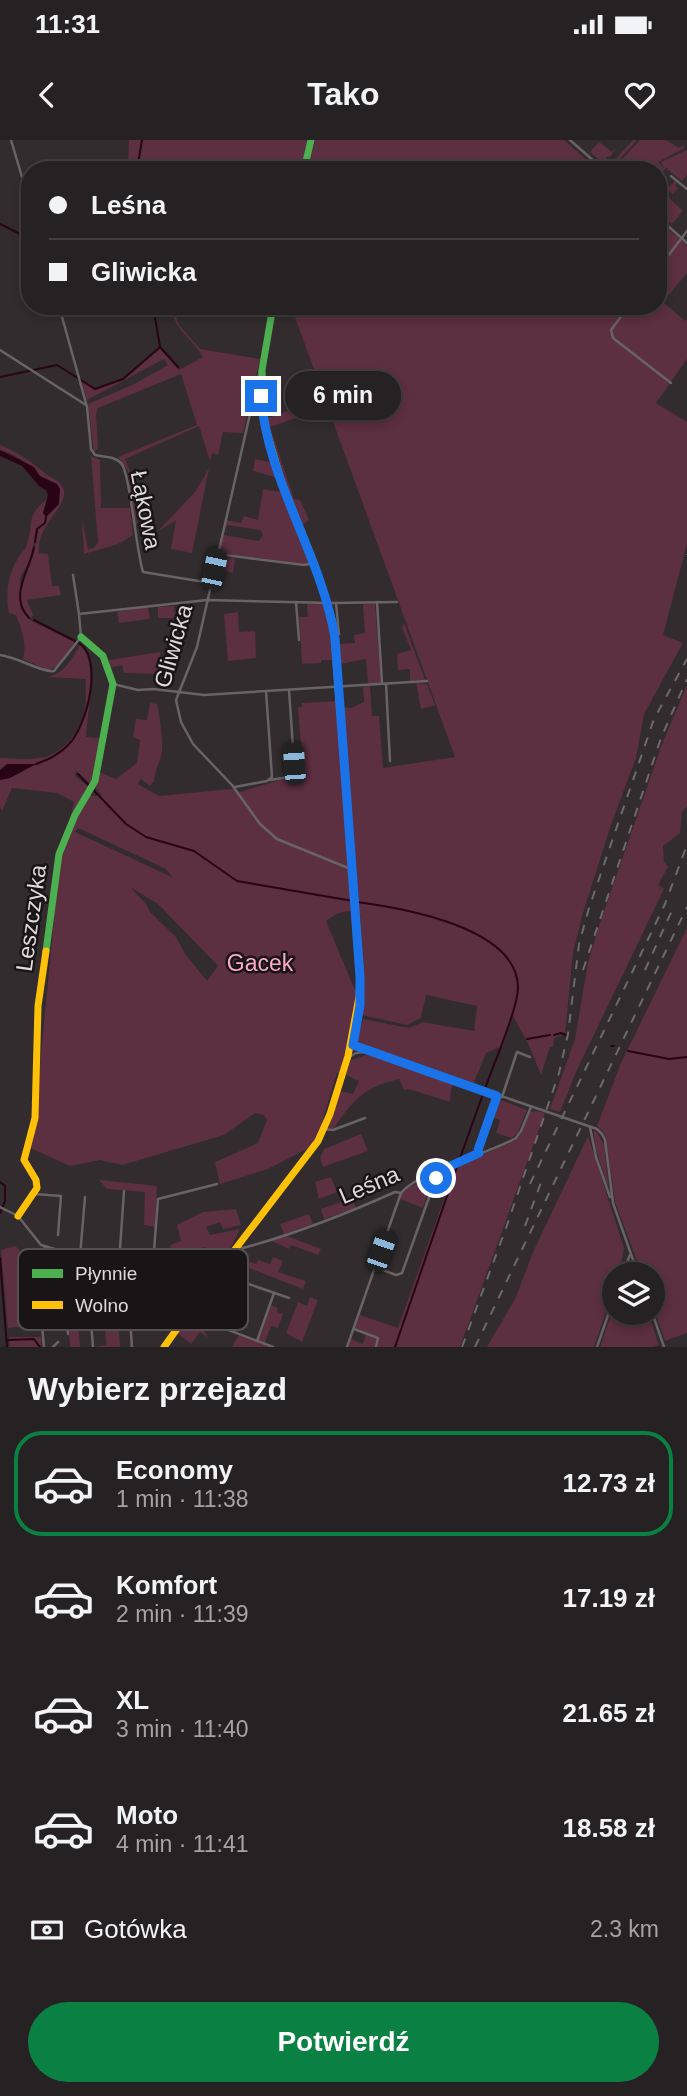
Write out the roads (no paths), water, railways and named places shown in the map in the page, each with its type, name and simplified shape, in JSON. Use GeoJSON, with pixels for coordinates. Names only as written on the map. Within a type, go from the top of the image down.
{"type":"FeatureCollection","features":[{"type":"Feature","properties":{"kind":"main road"},"geometry":{"type":"LineString","coordinates":[[306,161],[310,140]]}},
{"type":"Feature","properties":{"kind":"main road","name":"Gliwicka"},"geometry":{"type":"LineString","coordinates":[[236,1249],[312,1152],[324,1129],[355,1047],[360,987],[332,603],[270,446],[257,392],[271,315]]}},
{"type":"Feature","properties":{"kind":"main road"},"geometry":{"type":"LineString","coordinates":[[81,637],[103,656],[113,684]]}},
{"type":"Feature","properties":{"kind":"main road","name":"Leszczyka"},"geometry":{"type":"LineString","coordinates":[[34,1194],[37,1182],[23,1160],[34,1118],[38,1006],[60,851],[75,815],[92,788],[101,757],[113,684]]}},
{"type":"Feature","properties":{"kind":"main road"},"geometry":{"type":"LineString","coordinates":[[18,1216],[34,1194]]}},
{"type":"Feature","properties":{"kind":"main road","name":"Gliwicka"},"geometry":{"type":"LineString","coordinates":[[164,1347],[176,1330]]}},
{"type":"Feature","properties":{"kind":"street"},"geometry":{"type":"LineString","coordinates":[[11,140],[21,174]]}},
{"type":"Feature","properties":{"kind":"street"},"geometry":{"type":"LineString","coordinates":[[570,140],[594,161]]}},
{"type":"Feature","properties":{"kind":"street"},"geometry":{"type":"LineString","coordinates":[[671,176],[687,189]]}},
{"type":"Feature","properties":{"kind":"street"},"geometry":{"type":"LineString","coordinates":[[667,224],[687,243]]}},
{"type":"Feature","properties":{"kind":"street"},"geometry":{"type":"LineString","coordinates":[[667,256],[687,231]]}},
{"type":"Feature","properties":{"kind":"street"},"geometry":{"type":"LineString","coordinates":[[61,315],[87,407]]}},
{"type":"Feature","properties":{"kind":"street"},"geometry":{"type":"LineString","coordinates":[[622,315],[611,330],[612,338],[671,383]]}},
{"type":"Feature","properties":{"kind":"street"},"geometry":{"type":"LineString","coordinates":[[0,350],[87,407]]}},
{"type":"Feature","properties":{"kind":"street","name":"Gliwicka"},"geometry":{"type":"LineString","coordinates":[[257,392],[193,659],[178,692],[177,711],[188,735],[234,787],[260,824],[277,839],[353,870]]}},
{"type":"Feature","properties":{"kind":"street","name":"Łąkowa"},"geometry":{"type":"LineString","coordinates":[[87,407],[92,453],[114,458],[126,471],[137,549],[144,572],[211,583]]}},
{"type":"Feature","properties":{"kind":"street"},"geometry":{"type":"LineString","coordinates":[[217,554],[292,564],[314,563]]}},
{"type":"Feature","properties":{"kind":"street"},"geometry":{"type":"LineString","coordinates":[[0,656],[22,660],[47,672],[54,671],[81,637],[73,575]]}},
{"type":"Feature","properties":{"kind":"street"},"geometry":{"type":"LineString","coordinates":[[79,614],[206,600],[332,603],[397,601]]}},
{"type":"Feature","properties":{"kind":"street"},"geometry":{"type":"LineString","coordinates":[[296,602],[299,640]]}},
{"type":"Feature","properties":{"kind":"street"},"geometry":{"type":"LineString","coordinates":[[377,602],[390,761]]}},
{"type":"Feature","properties":{"kind":"street"},"geometry":{"type":"LineString","coordinates":[[332,603],[339,634]]}},
{"type":"Feature","properties":{"kind":"street"},"geometry":{"type":"LineString","coordinates":[[113,684],[138,690],[153,689],[204,695],[427,681]]}},
{"type":"Feature","properties":{"kind":"street"},"geometry":{"type":"LineString","coordinates":[[234,787],[295,776],[289,690]]}},
{"type":"Feature","properties":{"kind":"street"},"geometry":{"type":"LineString","coordinates":[[267,691],[273,772],[270,780]]}},
{"type":"Feature","properties":{"kind":"street"},"geometry":{"type":"LineString","coordinates":[[273,772],[281,779]]}},
{"type":"Feature","properties":{"kind":"street"},"geometry":{"type":"LineString","coordinates":[[238,793],[242,786]]}},
{"type":"Feature","properties":{"kind":"street"},"geometry":{"type":"LineString","coordinates":[[355,1047],[369,1052]]}},
{"type":"Feature","properties":{"kind":"street"},"geometry":{"type":"LineString","coordinates":[[355,1047],[600,1132],[604,1137],[612,1203]]}},
{"type":"Feature","properties":{"kind":"street"},"geometry":{"type":"LineString","coordinates":[[502,1097],[517,1052],[530,1057]]}},
{"type":"Feature","properties":{"kind":"street"},"geometry":{"type":"LineString","coordinates":[[479,1153],[497,1096]]}},
{"type":"Feature","properties":{"kind":"street","name":"Leśna"},"geometry":{"type":"LineString","coordinates":[[239,1246],[243,1248],[272,1240],[395,1192],[401,1193],[406,1187],[435,1173],[516,1138],[531,1107]]}},
{"type":"Feature","properties":{"kind":"street"},"geometry":{"type":"LineString","coordinates":[[324,1129],[333,1130],[365,1118]]}},
{"type":"Feature","properties":{"kind":"street"},"geometry":{"type":"LineString","coordinates":[[590,1127],[596,1157],[633,1262]]}},
{"type":"Feature","properties":{"kind":"street"},"geometry":{"type":"LineString","coordinates":[[375,1267],[398,1275],[403,1271],[436,1178],[435,1173]]}},
{"type":"Feature","properties":{"kind":"street"},"geometry":{"type":"LineString","coordinates":[[154,1249],[158,1199],[217,1184]]}},
{"type":"Feature","properties":{"kind":"street"},"geometry":{"type":"LineString","coordinates":[[120,1249],[124,1191]]}},
{"type":"Feature","properties":{"kind":"street"},"geometry":{"type":"LineString","coordinates":[[347,1347],[401,1193]]}},
{"type":"Feature","properties":{"kind":"street"},"geometry":{"type":"LineString","coordinates":[[34,1194],[61,1196],[58,1236]]}},
{"type":"Feature","properties":{"kind":"street"},"geometry":{"type":"LineString","coordinates":[[80,1249],[85,1197]]}},
{"type":"Feature","properties":{"kind":"street"},"geometry":{"type":"LineString","coordinates":[[1,1207],[18,1216],[32,1236],[52,1249]]}},
{"type":"Feature","properties":{"kind":"street"},"geometry":{"type":"LineString","coordinates":[[627,1262],[630,1255]]}},
{"type":"Feature","properties":{"kind":"street"},"geometry":{"type":"LineString","coordinates":[[248,1284],[289,1298]]}},
{"type":"Feature","properties":{"kind":"street"},"geometry":{"type":"LineString","coordinates":[[257,1341],[274,1293]]}},
{"type":"Feature","properties":{"kind":"street"},"geometry":{"type":"LineString","coordinates":[[597,1347],[605,1325]]}},
{"type":"Feature","properties":{"kind":"street"},"geometry":{"type":"LineString","coordinates":[[656,1325],[664,1347]]}},
{"type":"Feature","properties":{"kind":"street"},"geometry":{"type":"LineString","coordinates":[[353,1329],[378,1338],[376,1347]]}},
{"type":"Feature","properties":{"kind":"street"},"geometry":{"type":"LineString","coordinates":[[68,1330],[68,1334]]}},
{"type":"Feature","properties":{"kind":"street"},"geometry":{"type":"LineString","coordinates":[[227,1330],[273,1347]]}},
{"type":"Feature","properties":{"kind":"street"},"geometry":{"type":"LineString","coordinates":[[53,1347],[58,1342]]}},
{"type":"Feature","properties":{"kind":"waterway"},"geometry":{"type":"LineString","coordinates":[[138,161],[142,140]]}},
{"type":"Feature","properties":{"kind":"waterway"},"geometry":{"type":"LineString","coordinates":[[0,224],[21,234]]}},
{"type":"Feature","properties":{"kind":"waterway"},"geometry":{"type":"LineString","coordinates":[[0,377],[57,365],[95,389],[123,379],[160,347],[155,315]]}},
{"type":"Feature","properties":{"kind":"waterway"},"geometry":{"type":"LineString","coordinates":[[161,348],[178,367]]}},
{"type":"Feature","properties":{"kind":"waterway"},"geometry":{"type":"LineString","coordinates":[[35,542],[37,529],[45,523],[46,517]]}},
{"type":"Feature","properties":{"kind":"waterway"},"geometry":{"type":"LineString","coordinates":[[29,618],[23,610],[20,592],[34,547]]}},
{"type":"Feature","properties":{"kind":"waterway"},"geometry":{"type":"LineString","coordinates":[[34,620],[75,641]]}},
{"type":"Feature","properties":{"kind":"waterway"},"geometry":{"type":"LineString","coordinates":[[36,764],[65,748],[82,723],[92,677],[91,663],[79,643]]}},
{"type":"Feature","properties":{"kind":"waterway"},"geometry":{"type":"LineString","coordinates":[[78,774],[126,824],[146,837],[194,851],[237,881],[353,901]]}},
{"type":"Feature","properties":{"kind":"waterway"},"geometry":{"type":"LineString","coordinates":[[357,902],[401,909],[454,924],[499,949],[513,966],[518,987],[517,997],[485,1089]]}},
{"type":"Feature","properties":{"kind":"waterway"},"geometry":{"type":"LineString","coordinates":[[527,1039],[550,1035]]}},
{"type":"Feature","properties":{"kind":"waterway"},"geometry":{"type":"LineString","coordinates":[[554,1035],[566,1035]]}},
{"type":"Feature","properties":{"kind":"waterway"},"geometry":{"type":"LineString","coordinates":[[628,1051],[669,1059],[687,1057]]}},
{"type":"Feature","properties":{"kind":"waterway"},"geometry":{"type":"LineString","coordinates":[[459,1161],[483,1094]]}},
{"type":"Feature","properties":{"kind":"waterway"},"geometry":{"type":"LineString","coordinates":[[395,1347],[458,1164]]}},
{"type":"Feature","properties":{"kind":"waterway"},"geometry":{"type":"LineString","coordinates":[[0,1182],[5,1186],[5,1201],[0,1213]]}},
{"type":"Feature","properties":{"kind":"waterway"},"geometry":{"type":"LineString","coordinates":[[0,1258],[7,1347]]}},
{"type":"Feature","properties":{"kind":"waterway"},"geometry":{"type":"LineString","coordinates":[[8,1340],[34,1339],[40,1347]]}},
{"type":"Feature","properties":{"kind":"railway"},"geometry":{"type":"LineString","coordinates":[[462,1347],[559,1073],[568,1034],[579,944],[589,908],[654,719],[687,659]]}},
{"type":"Feature","properties":{"kind":"railway"},"geometry":{"type":"LineString","coordinates":[[583,970],[661,738],[687,679]]}},
{"type":"Feature","properties":{"kind":"railway"},"geometry":{"type":"LineString","coordinates":[[530,1184],[665,904],[687,845]]}},
{"type":"Feature","properties":{"kind":"railway"},"geometry":{"type":"LineString","coordinates":[[645,970],[674,906]]}},
{"type":"Feature","properties":{"kind":"railway"},"geometry":{"type":"LineString","coordinates":[[475,1347],[687,907]]}},
{"type":"Feature","properties":{"kind":"railway"},"geometry":{"type":"LineString","coordinates":[[525,1226],[543,1177]]}},
{"type":"Feature","properties":{"kind":"park label","name":"Gacek"},"geometry":{"type":"Point","coordinates":[260,963]}}]}
